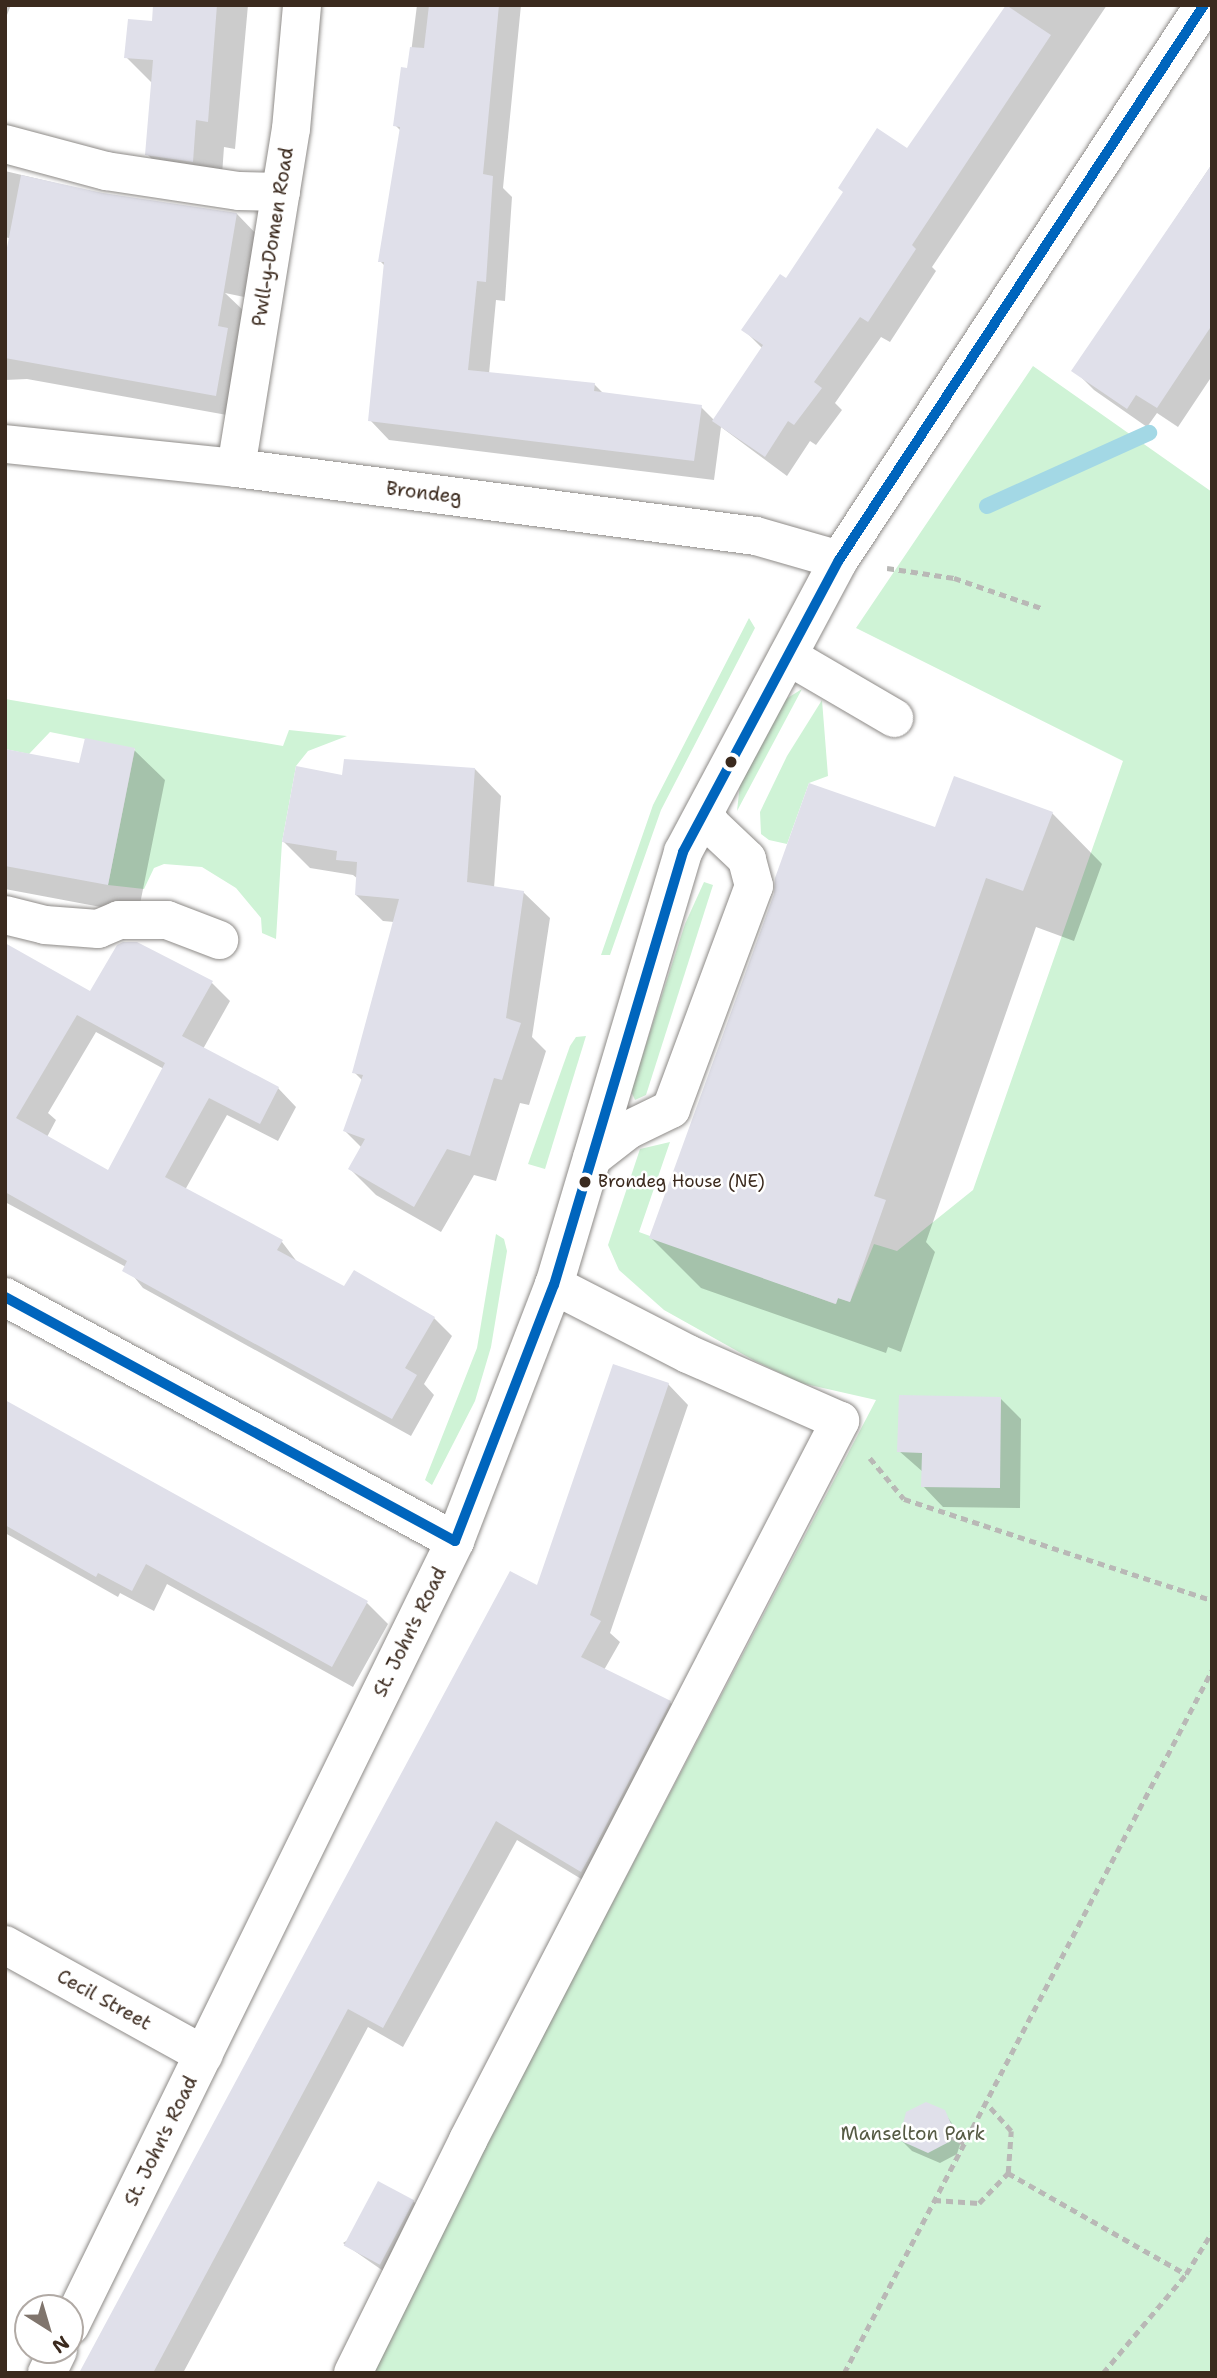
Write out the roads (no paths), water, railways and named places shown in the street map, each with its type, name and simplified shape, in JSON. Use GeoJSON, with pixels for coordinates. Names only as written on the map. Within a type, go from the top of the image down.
{"type":"FeatureCollection","features":[{"type":"Feature","properties":{"kind":"street","name":"Pwll-y-Domen Road"},"geometry":{"type":"LineString","coordinates":[[236,468],[281,192],[302,5]]}},
{"type":"Feature","properties":{"kind":"street","name":"St. John's Road"},"geometry":{"type":"LineString","coordinates":[[84,2298],[455,1541],[554,1285],[683,852],[839,560],[1204,5]]}},
{"type":"Feature","properties":{"kind":"street"},"geometry":{"type":"LineString","coordinates":[[5,144],[106,171],[239,191],[281,192]]}},
{"type":"Feature","properties":{"kind":"street","name":"Brondeg"},"geometry":{"type":"LineString","coordinates":[[5,444],[236,468],[756,536],[839,560]]}},
{"type":"Feature","properties":{"kind":"street"},"geometry":{"type":"LineString","coordinates":[[788,656],[894,718]]}},
{"type":"Feature","properties":{"kind":"street"},"geometry":{"type":"LineString","coordinates":[[592,1158],[628,1130],[671,1109],[754,886],[747,859],[711,825],[705,812]]}},
{"type":"Feature","properties":{"kind":"street"},"geometry":{"type":"LineString","coordinates":[[5,915],[45,925],[98,929],[119,919],[167,920],[219,940]]}},
{"type":"Feature","properties":{"kind":"street"},"geometry":{"type":"LineString","coordinates":[[354,2373],[474,2127],[840,1421],[688,1354],[554,1285]]}},
{"type":"Feature","properties":{"kind":"street"},"geometry":{"type":"LineString","coordinates":[[5,1297],[455,1541]]}},
{"type":"Feature","properties":{"kind":"street","name":"Cecil Street"},"geometry":{"type":"LineString","coordinates":[[5,1945],[204,2055]]}},
{"type":"Feature","properties":{"kind":"waterway"},"geometry":{"type":"LineString","coordinates":[[987,506],[1149,433]]}},
{"type":"Feature","properties":{"kind":"place","name":"Brondeg House (NE)"},"geometry":{"type":"Point","coordinates":[585,1182]}},
{"type":"Feature","properties":{"kind":"park label","name":"Manselton Park"},"geometry":{"type":"Point","coordinates":[913,2134]}}]}
